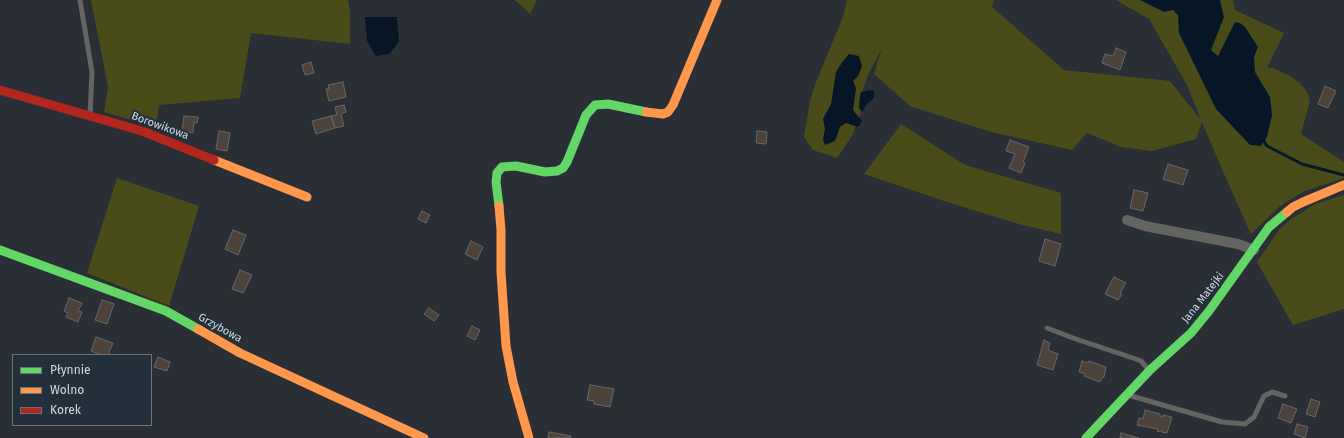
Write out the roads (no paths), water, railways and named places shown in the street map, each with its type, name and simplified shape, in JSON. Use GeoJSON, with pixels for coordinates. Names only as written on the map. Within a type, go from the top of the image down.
{"type":"FeatureCollection","features":[{"type":"Feature","properties":{"kind":"street"},"geometry":{"type":"LineString","coordinates":[[529,438],[513,382],[506,346],[501,272],[501,230],[496,182],[497,173],[499,169],[506,166],[516,166],[545,172],[557,171],[563,168],[567,162],[586,115],[595,105],[608,104],[653,114],[663,114],[668,112],[673,105],[717,0]]}},
{"type":"Feature","properties":{"kind":"street","name":"Borowikowa"},"geometry":{"type":"LineString","coordinates":[[0,90],[142,131],[307,197]]}},
{"type":"Feature","properties":{"kind":"street","name":"Jana Matejki"},"geometry":{"type":"LineString","coordinates":[[1086,438],[1150,370],[1196,328],[1254,250],[1269,227],[1293,207],[1344,185]]}},
{"type":"Feature","properties":{"kind":"street"},"geometry":{"type":"LineString","coordinates":[[1126,220],[1145,226],[1238,244],[1254,250]]}},
{"type":"Feature","properties":{"kind":"street","name":"Grzybowa"},"geometry":{"type":"LineString","coordinates":[[0,250],[166,311],[240,353],[424,438]]}},
{"type":"Feature","properties":{"kind":"lane"},"geometry":{"type":"LineString","coordinates":[[80,0],[92,72],[90,116]]}},
{"type":"Feature","properties":{"kind":"lane"},"geometry":{"type":"LineString","coordinates":[[1048,328],[1141,361],[1150,370]]}},
{"type":"Feature","properties":{"kind":"lane"},"geometry":{"type":"LineString","coordinates":[[1127,395],[1222,422],[1245,424],[1254,417],[1264,396],[1272,392],[1285,396]]}},
{"type":"Feature","properties":{"kind":"water"},"geometry":{"type":"Polygon","coordinates":[[[1140,0],[1220,0],[1224,17],[1211,50],[1218,56],[1235,22],[1240,23],[1245,27],[1258,47],[1254,57],[1255,72],[1270,97],[1272,115],[1267,137],[1261,146],[1250,145],[1216,109],[1179,33],[1178,15],[1173,10],[1164,12],[1140,0]]]}},
{"type":"Feature","properties":{"kind":"water"},"geometry":{"type":"Polygon","coordinates":[[[365,17],[397,17],[399,42],[389,54],[376,56],[367,41],[365,17]]]}},
{"type":"Feature","properties":{"kind":"water"},"geometry":{"type":"Polygon","coordinates":[[[849,54],[859,56],[862,66],[858,76],[853,81],[856,88],[853,110],[862,121],[858,127],[846,123],[840,127],[835,141],[825,145],[823,139],[825,129],[823,119],[831,104],[836,72],[849,54]]]}},
{"type":"Feature","properties":{"kind":"water"},"geometry":{"type":"Polygon","coordinates":[[[869,90],[874,91],[874,98],[867,104],[862,112],[859,108],[861,92],[869,90]]]}},
{"type":"Feature","properties":{"kind":"waterway"},"geometry":{"type":"LineString","coordinates":[[1262,138],[1267,146],[1302,164],[1344,175]]}}]}
